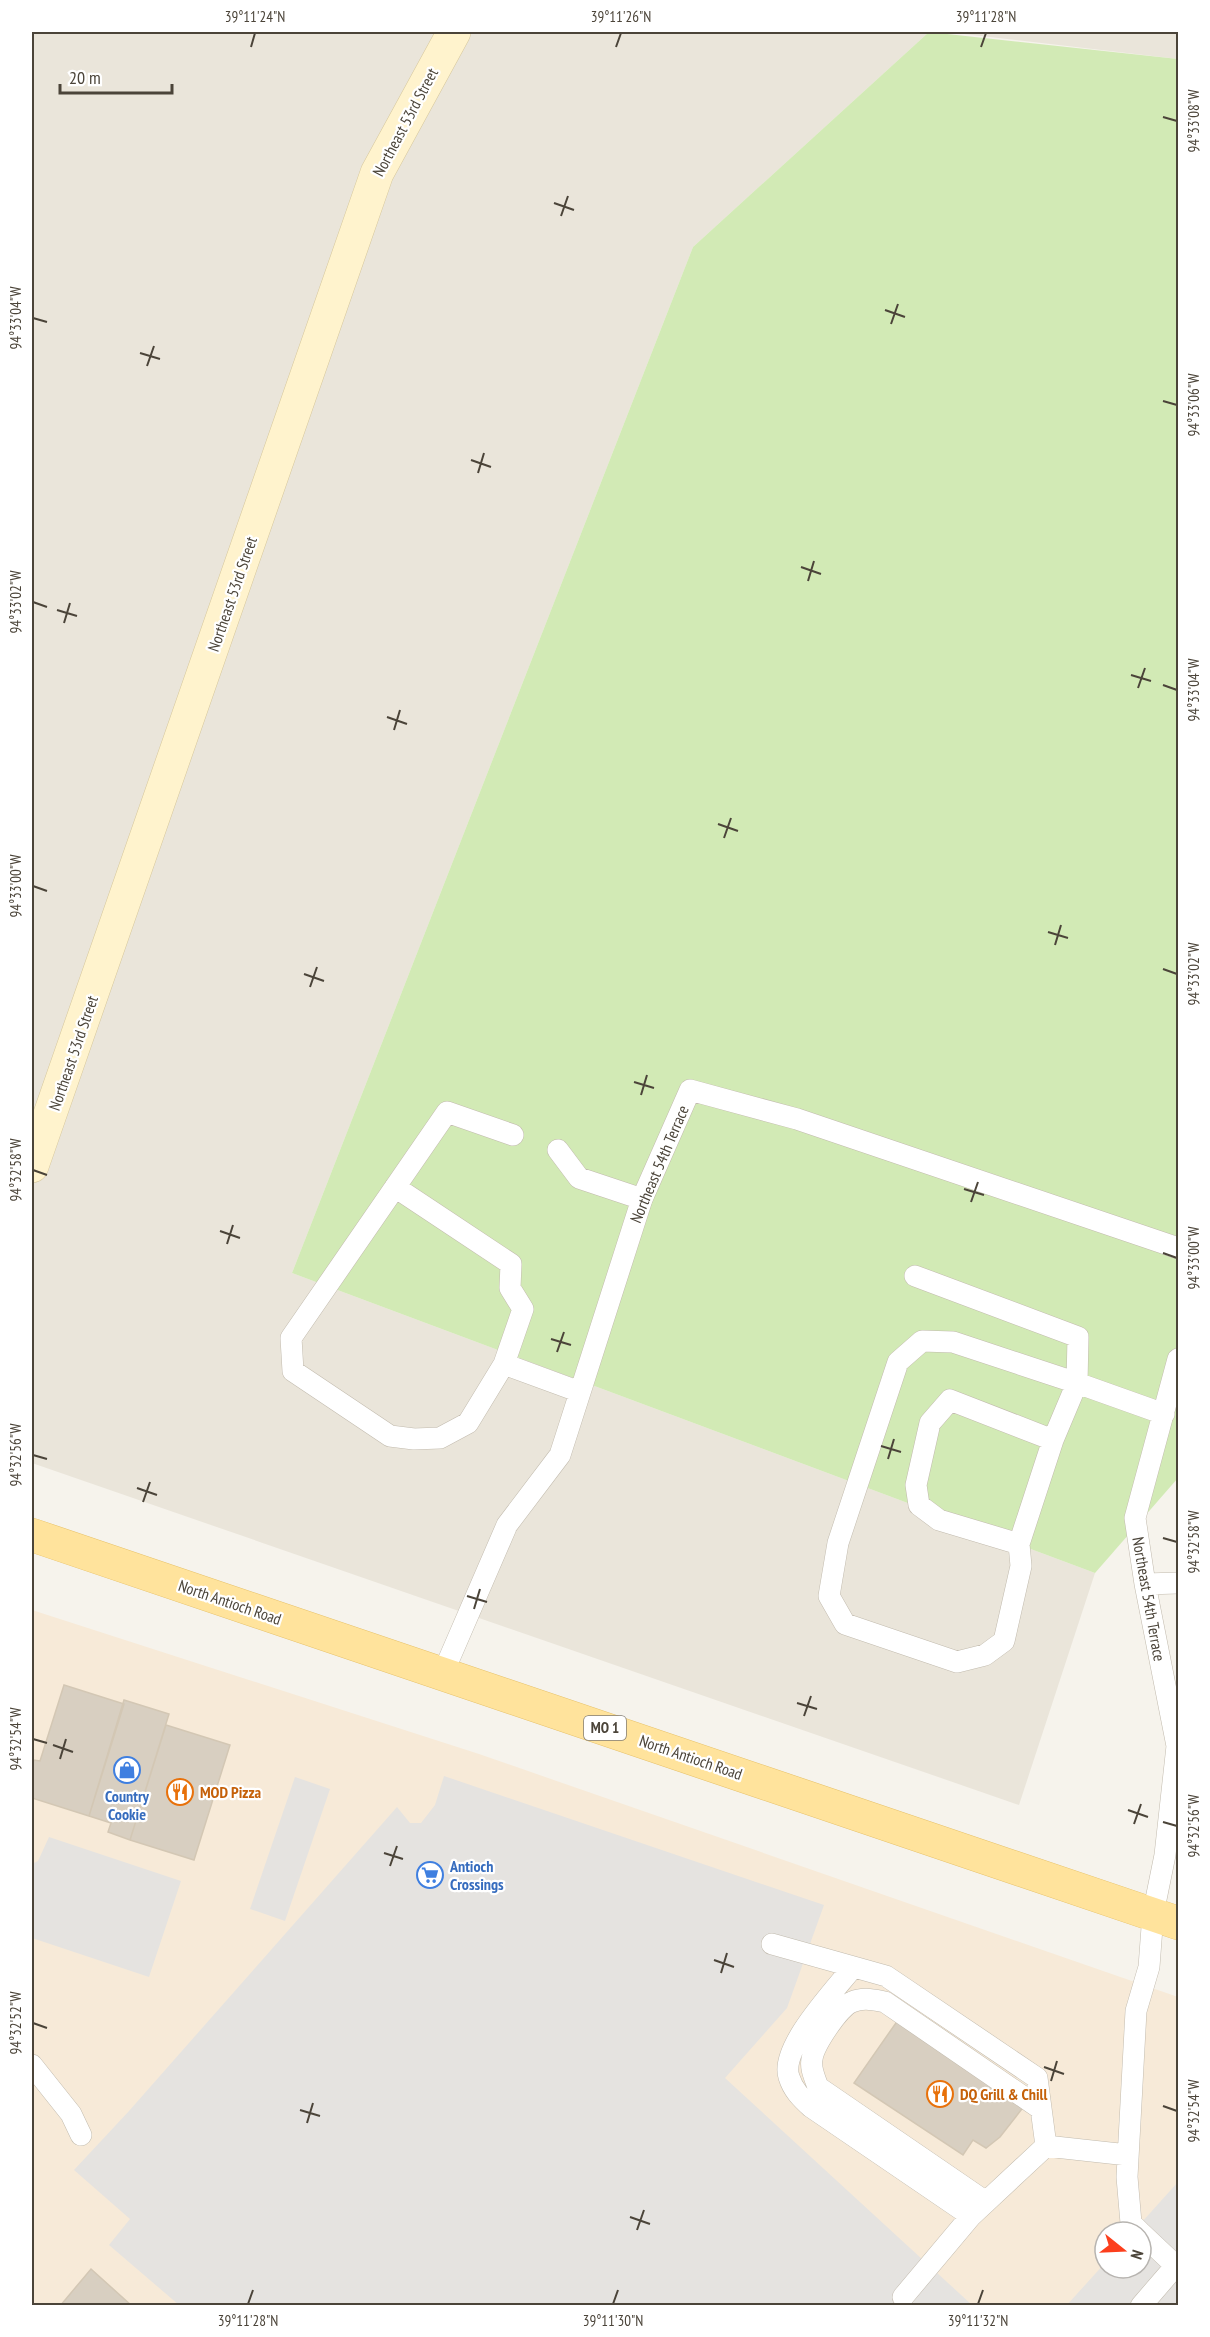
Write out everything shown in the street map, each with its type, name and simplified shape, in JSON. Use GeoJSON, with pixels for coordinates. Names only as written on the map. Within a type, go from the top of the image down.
{"type":"FeatureCollection","features":[{"type":"Feature","properties":{"kind":"main road","name":"North Antioch Road"},"geometry":{"type":"LineString","coordinates":[[32,1535],[1166,1918]]}},
{"type":"Feature","properties":{"kind":"street","name":"Northeast 53rd Street"},"geometry":{"type":"LineString","coordinates":[[32,1167],[377,173],[454,32]]}},
{"type":"Feature","properties":{"kind":"lane","name":"Northeast 54th Terrace"},"geometry":{"type":"LineString","coordinates":[[443,1673],[507,1525],[560,1455],[642,1199],[690,1090],[796,1119],[1179,1248]]}},
{"type":"Feature","properties":{"kind":"lane"},"geometry":{"type":"LineString","coordinates":[[395,1187],[511,1264],[510,1288],[523,1309],[504,1364],[468,1423],[440,1438],[414,1439],[390,1436],[293,1371],[291,1338],[395,1187],[447,1112],[513,1135]]}},
{"type":"Feature","properties":{"kind":"lane"},"geometry":{"type":"LineString","coordinates":[[558,1150],[579,1178],[642,1199]]}},
{"type":"Feature","properties":{"kind":"lane"},"geometry":{"type":"LineString","coordinates":[[915,1276],[1077,1337],[1077,1383],[1053,1440],[1019,1544],[1021,1566],[1004,1641],[985,1656],[957,1662],[845,1624],[829,1596],[838,1543],[898,1362],[922,1341],[953,1342],[1077,1383],[1164,1414]]}},
{"type":"Feature","properties":{"kind":"lane","name":"Northeast 54th Terrace"},"geometry":{"type":"LineString","coordinates":[[1131,2220],[1126,2177],[1136,2011],[1166,1918],[1165,1855],[1177,1746],[1145,1584],[1135,1518],[1179,1359]]}},
{"type":"Feature","properties":{"kind":"lane"},"geometry":{"type":"LineString","coordinates":[[504,1364],[580,1392]]}},
{"type":"Feature","properties":{"kind":"lane"},"geometry":{"type":"LineString","coordinates":[[1019,1544],[939,1520],[919,1505],[916,1485],[930,1423],[950,1400],[1053,1440]]}},
{"type":"Feature","properties":{"kind":"lane"},"geometry":{"type":"LineString","coordinates":[[1145,1584],[1179,1583]]}},
{"type":"Feature","properties":{"kind":"lane"},"geometry":{"type":"LineString","coordinates":[[772,1944],[885,1976],[1037,2078],[1046,2146]]}},
{"type":"Feature","properties":{"kind":"lane"},"geometry":{"type":"LineString","coordinates":[[853,1967],[802,2031],[790,2057],[788,2075],[797,2094],[811,2107],[979,2209]]}},
{"type":"Feature","properties":{"kind":"lane"},"geometry":{"type":"LineString","coordinates":[[979,2209],[818,2087],[812,2072],[812,2058],[836,2014],[852,2002],[867,1999],[885,2002],[1041,2109]]}},
{"type":"Feature","properties":{"kind":"lane"},"geometry":{"type":"LineString","coordinates":[[32,2065],[71,2114],[81,2135]]}},
{"type":"Feature","properties":{"kind":"lane"},"geometry":{"type":"LineString","coordinates":[[903,2297],[979,2209],[1046,2146],[1128,2155]]}},
{"type":"Feature","properties":{"kind":"lane"},"geometry":{"type":"LineString","coordinates":[[1141,2306],[1177,2264],[1153,2244]]}},
{"type":"Feature","properties":{"kind":"shaded area"},"geometry":{"type":"Polygon","coordinates":[[[32,32],[929,32],[693,247],[292,1273],[1095,1573],[1019,1805],[32,1463],[32,32]]]}},
{"type":"Feature","properties":{"kind":"shaded area"},"geometry":{"type":"Polygon","coordinates":[[[947,32],[1178,32],[1178,59],[947,32]]]}},
{"type":"Feature","properties":{"kind":"shaded area","name":"Antioch Crossings"},"geometry":{"type":"Polygon","coordinates":[[[32,1610],[479,1754],[1178,1997],[1178,2305],[32,2305],[32,1610]]]}},
{"type":"Feature","properties":{"kind":"shaded area"},"geometry":{"type":"Polygon","coordinates":[[[444,1776],[824,1905],[787,2008],[725,2078],[972,2305],[179,2305],[109,2245],[130,2219],[74,2170],[129,2111],[397,1807],[410,1823],[421,1823],[435,1805],[444,1776]]]}},
{"type":"Feature","properties":{"kind":"shaded area"},"geometry":{"type":"Polygon","coordinates":[[[295,1777],[330,1789],[285,1921],[250,1909],[295,1777]]]}},
{"type":"Feature","properties":{"kind":"shaded area"},"geometry":{"type":"Polygon","coordinates":[[[49,1837],[181,1881],[149,1977],[32,1938],[32,1864],[38,1861],[49,1837]]]}},
{"type":"Feature","properties":{"kind":"shaded area"},"geometry":{"type":"Polygon","coordinates":[[[1178,2182],[1178,2305],[1066,2306],[1093,2276],[1093,2280],[1153,2280],[1153,2220],[1144,2220],[1178,2182]]]}},
{"type":"Feature","properties":{"kind":"green space"},"geometry":{"type":"Polygon","coordinates":[[[929,32],[1178,59],[1178,1478],[1095,1573],[292,1273],[693,247],[929,32]]]}},
{"type":"Feature","properties":{"kind":"building"},"geometry":{"type":"Polygon","coordinates":[[[64,1685],[124,1704],[89,1816],[32,1798],[32,1766],[34,1760],[40,1761],[64,1685]]]}},
{"type":"Feature","properties":{"kind":"building","name":"Country Cookie"},"geometry":{"type":"Polygon","coordinates":[[[124,1700],[169,1714],[130,1840],[108,1832],[111,1823],[89,1816],[124,1700]]]}},
{"type":"Feature","properties":{"kind":"building","name":"MOD Pizza"},"geometry":{"type":"Polygon","coordinates":[[[166,1725],[230,1745],[194,1860],[130,1840],[166,1725]]]}},
{"type":"Feature","properties":{"kind":"building","name":"DQ Grill & Chill"},"geometry":{"type":"Polygon","coordinates":[[[898,2020],[1025,2105],[1000,2137],[986,2148],[973,2140],[963,2155],[854,2083],[898,2020]]]}},
{"type":"Feature","properties":{"kind":"building"},"geometry":{"type":"Polygon","coordinates":[[[91,2269],[132,2306],[60,2306],[91,2269]]]}},
{"type":"Feature","properties":{"kind":"place","name":"Country Cookie"},"geometry":{"type":"Point","coordinates":[127,1770]}},
{"type":"Feature","properties":{"kind":"place","name":"MOD Pizza"},"geometry":{"type":"Point","coordinates":[180,1792]}},
{"type":"Feature","properties":{"kind":"place","name":"Antioch Crossings"},"geometry":{"type":"Point","coordinates":[430,1875]}},
{"type":"Feature","properties":{"kind":"place","name":"DQ Grill & Chill"},"geometry":{"type":"Point","coordinates":[940,2094]}}]}
